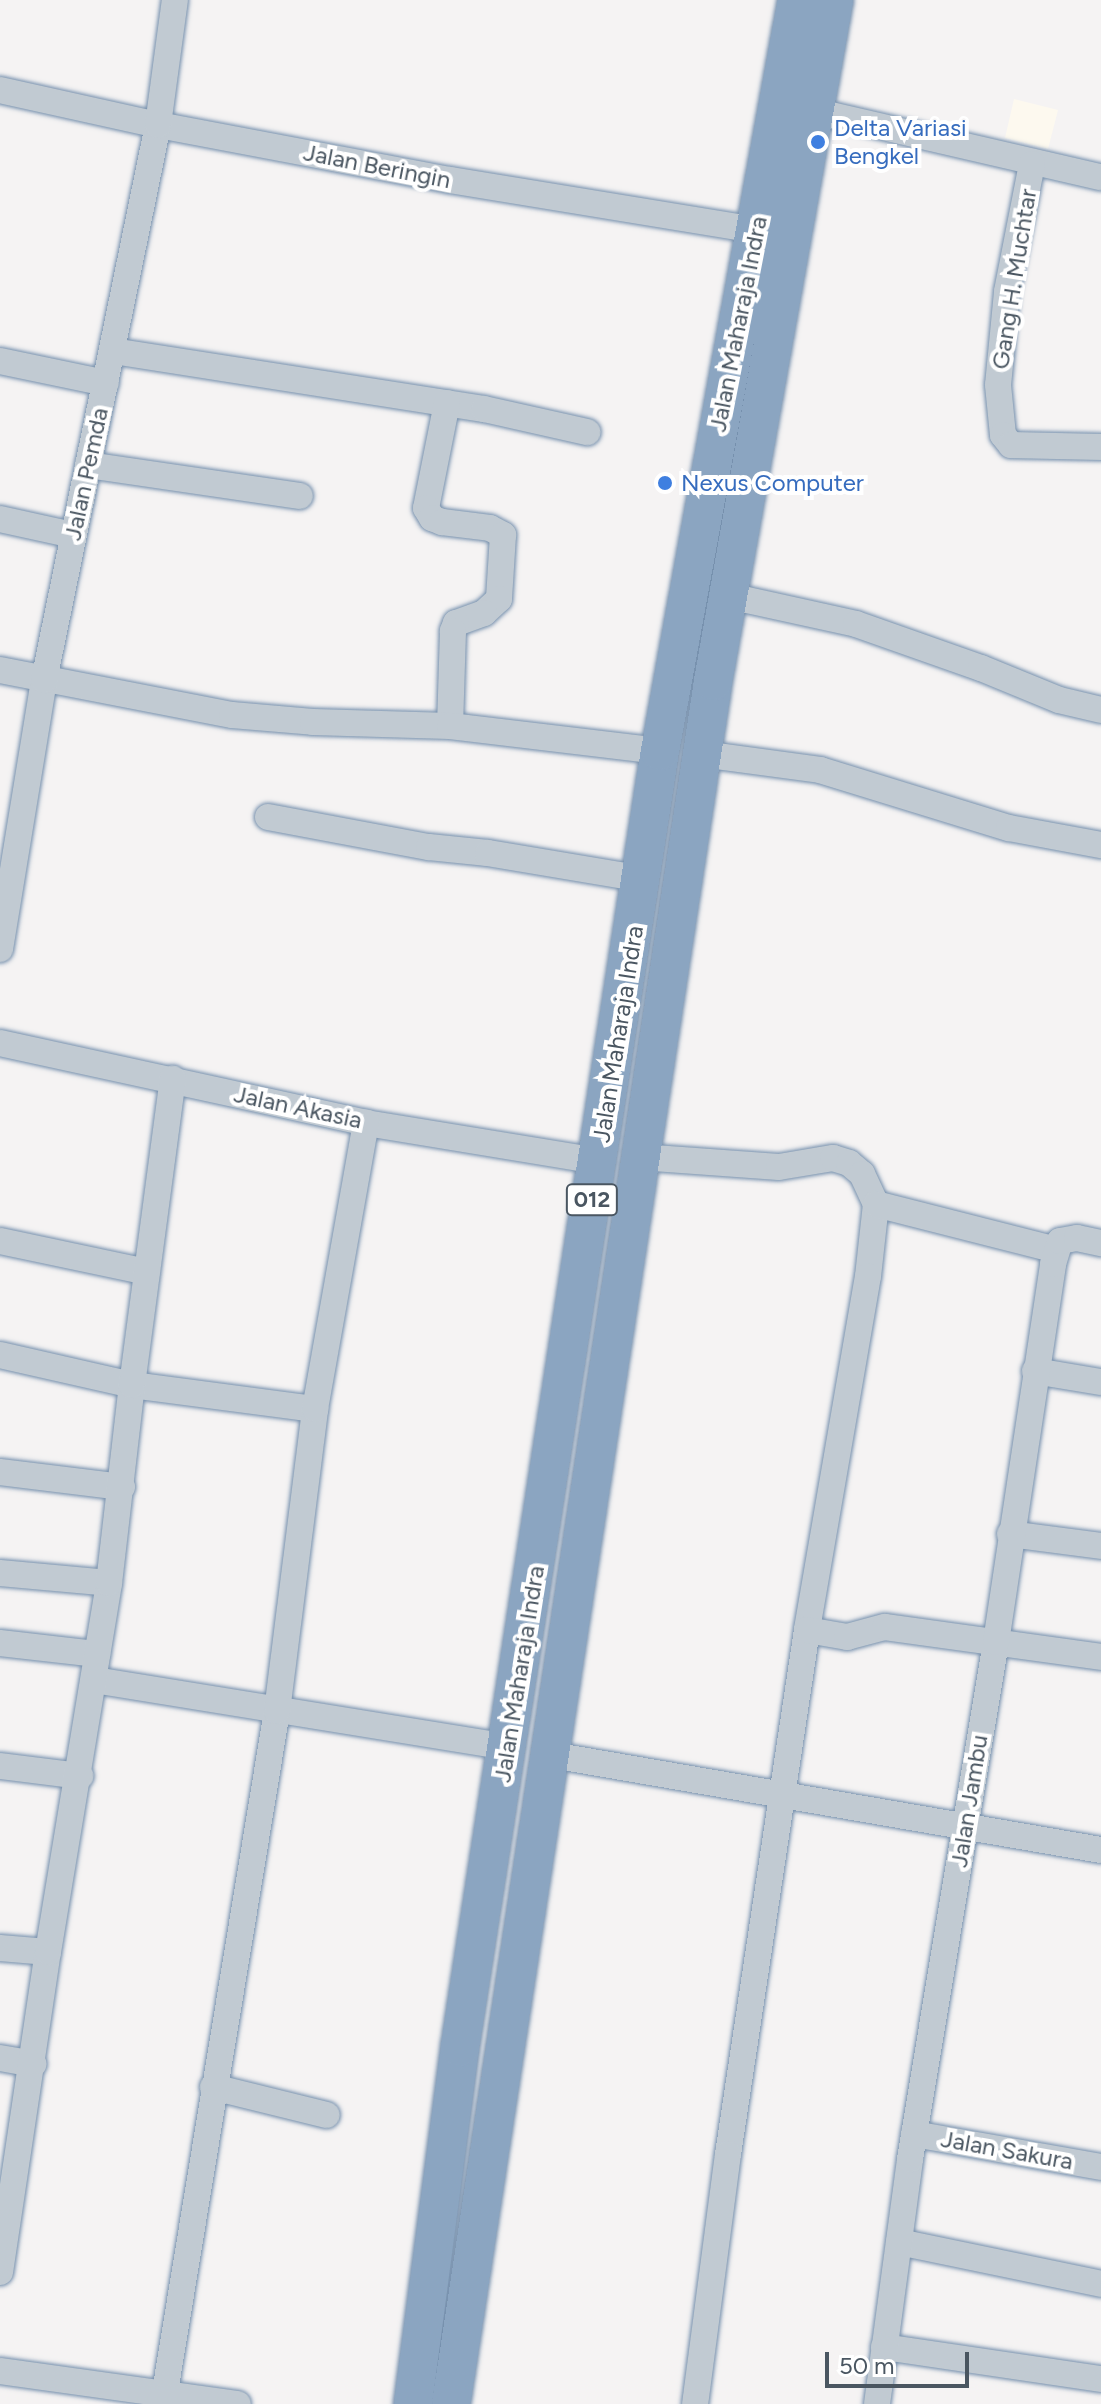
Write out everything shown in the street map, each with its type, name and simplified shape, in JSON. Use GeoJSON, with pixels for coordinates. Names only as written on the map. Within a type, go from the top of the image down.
{"type":"FeatureCollection","features":[{"type":"Feature","properties":{"kind":"highway","name":"Jalan Maharaja Indra"},"geometry":{"type":"LineString","coordinates":[[413,2404],[460,2047],[485,1906],[660,751],[797,0]]}},
{"type":"Feature","properties":{"kind":"highway","name":"Jalan Maharaja Indra"},"geometry":{"type":"LineString","coordinates":[[451,2404],[702,754],[834,0]]}},
{"type":"Feature","properties":{"kind":"highway"},"geometry":{"type":"LineString","coordinates":[[701,521],[742,529]]}},
{"type":"Feature","properties":{"kind":"highway"},"geometry":{"type":"LineString","coordinates":[[485,1906],[527,1913]]}},
{"type":"Feature","properties":{"kind":"street","name":"Jalan Pemda"},"geometry":{"type":"LineString","coordinates":[[0,949],[10,827],[113,351],[158,125],[175,0]]}},
{"type":"Feature","properties":{"kind":"street","name":"Jalan Beringin"},"geometry":{"type":"LineString","coordinates":[[0,90],[158,125],[450,180],[756,230]]}},
{"type":"Feature","properties":{"kind":"street"},"geometry":{"type":"LineString","coordinates":[[814,111],[1032,164],[1101,177]]}},
{"type":"Feature","properties":{"kind":"street","name":"Gang H. Muchtar"},"geometry":{"type":"LineString","coordinates":[[1032,164],[1007,292],[998,385],[1003,435],[1011,445],[1101,447]]}},
{"type":"Feature","properties":{"kind":"street"},"geometry":{"type":"LineString","coordinates":[[113,351],[447,403],[587,432]]}},
{"type":"Feature","properties":{"kind":"street"},"geometry":{"type":"LineString","coordinates":[[0,361],[106,383]]}},
{"type":"Feature","properties":{"kind":"street"},"geometry":{"type":"LineString","coordinates":[[447,403],[426,508],[432,518],[442,522],[490,528],[503,535],[499,599],[484,613],[456,623],[453,631],[450,726]]}},
{"type":"Feature","properties":{"kind":"street"},"geometry":{"type":"LineString","coordinates":[[88,465],[300,496]]}},
{"type":"Feature","properties":{"kind":"street"},"geometry":{"type":"LineString","coordinates":[[0,519],[73,535]]}},
{"type":"Feature","properties":{"kind":"street"},"geometry":{"type":"LineString","coordinates":[[729,596],[856,624],[981,668],[1059,700],[1101,710]]}},
{"type":"Feature","properties":{"kind":"street"},"geometry":{"type":"LineString","coordinates":[[0,670],[232,715],[313,722],[450,726],[660,751]]}},
{"type":"Feature","properties":{"kind":"street"},"geometry":{"type":"LineString","coordinates":[[702,754],[820,770],[1009,828],[1101,845]]}},
{"type":"Feature","properties":{"kind":"street"},"geometry":{"type":"LineString","coordinates":[[268,817],[429,847],[488,853],[643,879]]}},
{"type":"Feature","properties":{"kind":"street","name":"Jalan Akasia"},"geometry":{"type":"LineString","coordinates":[[0,1043],[366,1123],[597,1161]]}},
{"type":"Feature","properties":{"kind":"street"},"geometry":{"type":"LineString","coordinates":[[0,2272],[48,1952],[80,1776],[109,1583],[173,1079]]}},
{"type":"Feature","properties":{"kind":"street"},"geometry":{"type":"LineString","coordinates":[[163,2400],[277,1711],[315,1409],[366,1123]]}},
{"type":"Feature","properties":{"kind":"street"},"geometry":{"type":"LineString","coordinates":[[640,1157],[779,1167],[833,1158],[849,1163],[862,1174],[876,1208],[782,1794],[728,2154],[695,2404]]}},
{"type":"Feature","properties":{"kind":"street"},"geometry":{"type":"LineString","coordinates":[[876,1208],[1056,1250],[1066,1238],[1101,1243]]}},
{"type":"Feature","properties":{"kind":"street"},"geometry":{"type":"LineString","coordinates":[[0,1241],[147,1272]]}},
{"type":"Feature","properties":{"kind":"street","name":"Jalan Jambu"},"geometry":{"type":"LineString","coordinates":[[877,2404],[914,2134],[996,1642],[1010,1534],[1056,1250]]}},
{"type":"Feature","properties":{"kind":"street"},"geometry":{"type":"LineString","coordinates":[[0,1355],[132,1385],[315,1409]]}},
{"type":"Feature","properties":{"kind":"street"},"geometry":{"type":"LineString","coordinates":[[1035,1371],[1101,1382]]}},
{"type":"Feature","properties":{"kind":"street"},"geometry":{"type":"LineString","coordinates":[[0,1472],[122,1487]]}},
{"type":"Feature","properties":{"kind":"street"},"geometry":{"type":"LineString","coordinates":[[1010,1534],[1101,1546]]}},
{"type":"Feature","properties":{"kind":"street"},"geometry":{"type":"LineString","coordinates":[[0,1573],[109,1583]]}},
{"type":"Feature","properties":{"kind":"street"},"geometry":{"type":"LineString","coordinates":[[807,1630],[847,1637],[885,1627],[1101,1657]]}},
{"type":"Feature","properties":{"kind":"street"},"geometry":{"type":"LineString","coordinates":[[0,1643],[277,1711],[507,1747]]}},
{"type":"Feature","properties":{"kind":"street"},"geometry":{"type":"LineString","coordinates":[[552,1755],[1101,1850]]}},
{"type":"Feature","properties":{"kind":"street"},"geometry":{"type":"LineString","coordinates":[[0,1766],[80,1776]]}},
{"type":"Feature","properties":{"kind":"street"},"geometry":{"type":"LineString","coordinates":[[0,1948],[48,1952]]}},
{"type":"Feature","properties":{"kind":"street"},"geometry":{"type":"LineString","coordinates":[[0,2058],[33,2064]]}},
{"type":"Feature","properties":{"kind":"street"},"geometry":{"type":"LineString","coordinates":[[213,2087],[327,2115]]}},
{"type":"Feature","properties":{"kind":"street","name":"Jalan Sakura"},"geometry":{"type":"LineString","coordinates":[[914,2134],[1101,2167]]}},
{"type":"Feature","properties":{"kind":"street"},"geometry":{"type":"LineString","coordinates":[[899,2242],[1101,2284]]}},
{"type":"Feature","properties":{"kind":"street"},"geometry":{"type":"LineString","coordinates":[[884,2347],[1101,2379]]}},
{"type":"Feature","properties":{"kind":"street"},"geometry":{"type":"LineString","coordinates":[[0,2371],[163,2400],[238,2404]]}},
{"type":"Feature","properties":{"kind":"shaded area"},"geometry":{"type":"Polygon","coordinates":[[[1014,99],[1058,110],[1048,149],[1005,138],[1014,99]]]}},
{"type":"Feature","properties":{"kind":"place","name":"Delta Variasi Bengkel"},"geometry":{"type":"Point","coordinates":[818,142]}},
{"type":"Feature","properties":{"kind":"place","name":"Nexus Computer"},"geometry":{"type":"Point","coordinates":[665,483]}}]}
